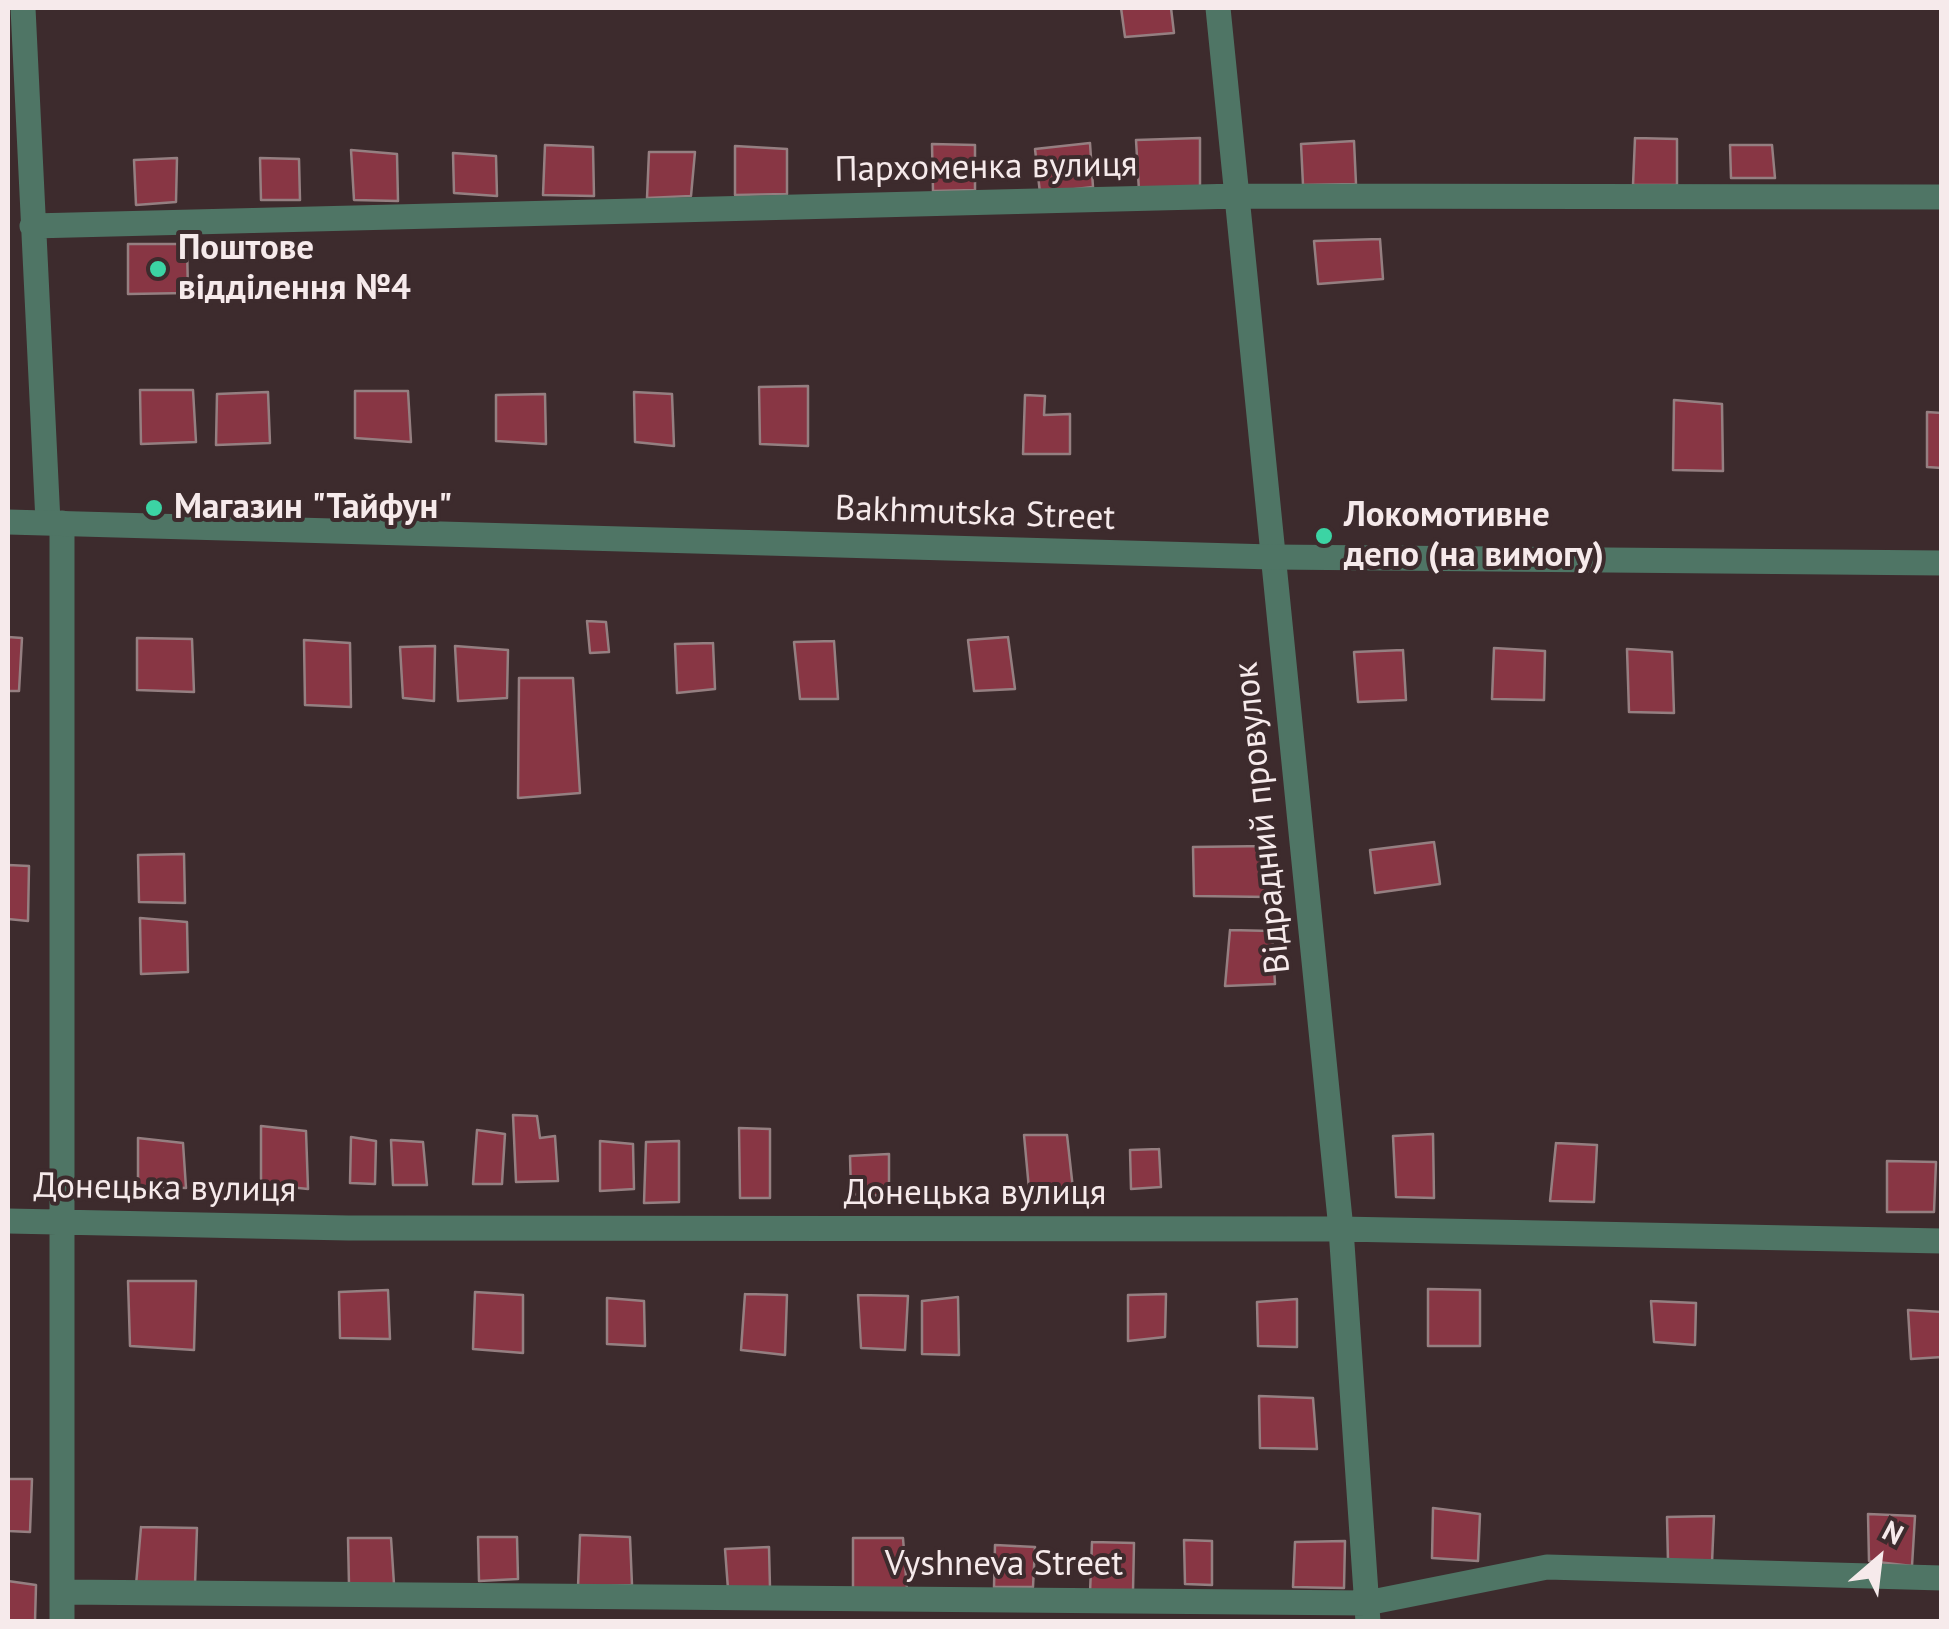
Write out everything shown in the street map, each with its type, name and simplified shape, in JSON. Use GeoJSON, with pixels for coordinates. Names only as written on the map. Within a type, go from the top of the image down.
{"type":"FeatureCollection","features":[{"type":"Feature","properties":{"kind":"street"},"geometry":{"type":"LineString","coordinates":[[23,8],[32,226],[55,522],[62,1622]]}},
{"type":"Feature","properties":{"kind":"street","name":"Відрадний провулок"},"geometry":{"type":"LineString","coordinates":[[1218,8],[1341,1229],[1368,1612]]}},
{"type":"Feature","properties":{"kind":"street","name":"Пархоменка вулиця"},"geometry":{"type":"LineString","coordinates":[[32,226],[1238,196],[1942,197]]}},
{"type":"Feature","properties":{"kind":"street","name":"Bakhmutska Street"},"geometry":{"type":"LineString","coordinates":[[8,522],[1272,557],[1942,563]]}},
{"type":"Feature","properties":{"kind":"street","name":"Донецька вулиця"},"geometry":{"type":"LineString","coordinates":[[8,1221],[368,1228],[1341,1229],[1942,1241]]}},
{"type":"Feature","properties":{"kind":"street","name":"Vyshneva Street"},"geometry":{"type":"LineString","coordinates":[[62,1592],[1368,1612],[1547,1566],[1942,1578]]}},
{"type":"Feature","properties":{"kind":"building"},"geometry":{"type":"Polygon","coordinates":[[[1121,8],[1171,8],[1174,33],[1125,37],[1121,8]]]}},
{"type":"Feature","properties":{"kind":"building"},"geometry":{"type":"Polygon","coordinates":[[[1200,138],[1200,188],[1139,191],[1136,140],[1200,138]]]}},
{"type":"Feature","properties":{"kind":"building"},"geometry":{"type":"Polygon","coordinates":[[[1635,138],[1677,139],[1677,185],[1633,185],[1635,138]]]}},
{"type":"Feature","properties":{"kind":"building"},"geometry":{"type":"Polygon","coordinates":[[[1354,141],[1356,184],[1303,185],[1301,144],[1354,141]]]}},
{"type":"Feature","properties":{"kind":"building"},"geometry":{"type":"Polygon","coordinates":[[[1090,143],[1093,187],[1040,193],[1035,149],[1090,143]]]}},
{"type":"Feature","properties":{"kind":"building"},"geometry":{"type":"Polygon","coordinates":[[[932,144],[975,145],[975,190],[933,191],[932,144]]]}},
{"type":"Feature","properties":{"kind":"building"},"geometry":{"type":"Polygon","coordinates":[[[545,145],[593,147],[594,196],[543,195],[545,145]]]}},
{"type":"Feature","properties":{"kind":"building"},"geometry":{"type":"Polygon","coordinates":[[[1730,145],[1772,145],[1775,178],[1731,178],[1730,145]]]}},
{"type":"Feature","properties":{"kind":"building"},"geometry":{"type":"Polygon","coordinates":[[[735,146],[787,149],[787,194],[735,195],[735,146]]]}},
{"type":"Feature","properties":{"kind":"building"},"geometry":{"type":"Polygon","coordinates":[[[351,150],[397,154],[398,201],[354,200],[351,150]]]}},
{"type":"Feature","properties":{"kind":"building"},"geometry":{"type":"Polygon","coordinates":[[[649,152],[695,152],[691,196],[647,198],[649,152]]]}},
{"type":"Feature","properties":{"kind":"building"},"geometry":{"type":"Polygon","coordinates":[[[453,153],[496,156],[497,196],[454,193],[453,153]]]}},
{"type":"Feature","properties":{"kind":"building"},"geometry":{"type":"Polygon","coordinates":[[[177,158],[176,202],[136,205],[134,160],[177,158]]]}},
{"type":"Feature","properties":{"kind":"building"},"geometry":{"type":"Polygon","coordinates":[[[260,158],[299,159],[300,200],[261,200],[260,158]]]}},
{"type":"Feature","properties":{"kind":"building"},"geometry":{"type":"Polygon","coordinates":[[[1380,239],[1383,279],[1318,284],[1314,241],[1380,239]]]}},
{"type":"Feature","properties":{"kind":"building","name":"Поштове відділення №4"},"geometry":{"type":"Polygon","coordinates":[[[128,244],[187,244],[188,293],[128,294],[128,244]]]}},
{"type":"Feature","properties":{"kind":"building"},"geometry":{"type":"Polygon","coordinates":[[[808,386],[808,446],[760,444],[759,387],[808,386]]]}},
{"type":"Feature","properties":{"kind":"building"},"geometry":{"type":"Polygon","coordinates":[[[140,390],[193,390],[196,442],[141,444],[140,390]]]}},
{"type":"Feature","properties":{"kind":"building"},"geometry":{"type":"Polygon","coordinates":[[[355,391],[408,391],[411,442],[355,438],[355,391]]]}},
{"type":"Feature","properties":{"kind":"building"},"geometry":{"type":"Polygon","coordinates":[[[268,392],[270,443],[216,445],[217,394],[268,392]]]}},
{"type":"Feature","properties":{"kind":"building"},"geometry":{"type":"Polygon","coordinates":[[[634,392],[672,394],[674,446],[635,442],[634,392]]]}},
{"type":"Feature","properties":{"kind":"building"},"geometry":{"type":"Polygon","coordinates":[[[545,394],[546,444],[496,441],[496,395],[545,394]]]}},
{"type":"Feature","properties":{"kind":"building"},"geometry":{"type":"Polygon","coordinates":[[[1025,395],[1045,396],[1044,415],[1070,414],[1070,454],[1023,454],[1025,395]]]}},
{"type":"Feature","properties":{"kind":"building"},"geometry":{"type":"Polygon","coordinates":[[[1674,400],[1722,404],[1723,471],[1673,470],[1674,400]]]}},
{"type":"Feature","properties":{"kind":"building"},"geometry":{"type":"Polygon","coordinates":[[[1927,412],[1942,413],[1942,468],[1927,467],[1927,412]]]}},
{"type":"Feature","properties":{"kind":"building"},"geometry":{"type":"Polygon","coordinates":[[[587,621],[606,622],[609,652],[590,653],[587,621]]]}},
{"type":"Feature","properties":{"kind":"building"},"geometry":{"type":"Polygon","coordinates":[[[8,637],[22,638],[19,691],[8,691],[8,637]]]}},
{"type":"Feature","properties":{"kind":"building"},"geometry":{"type":"Polygon","coordinates":[[[1008,637],[1015,689],[974,691],[968,640],[1008,637]]]}},
{"type":"Feature","properties":{"kind":"building"},"geometry":{"type":"Polygon","coordinates":[[[137,638],[192,639],[194,692],[137,690],[137,638]]]}},
{"type":"Feature","properties":{"kind":"building"},"geometry":{"type":"Polygon","coordinates":[[[304,640],[350,643],[351,707],[305,705],[304,640]]]}},
{"type":"Feature","properties":{"kind":"building"},"geometry":{"type":"Polygon","coordinates":[[[834,641],[838,699],[800,699],[794,642],[834,641]]]}},
{"type":"Feature","properties":{"kind":"building"},"geometry":{"type":"Polygon","coordinates":[[[713,643],[715,689],[677,693],[675,644],[713,643]]]}},
{"type":"Feature","properties":{"kind":"building"},"geometry":{"type":"Polygon","coordinates":[[[435,646],[434,701],[403,698],[400,647],[435,646]]]}},
{"type":"Feature","properties":{"kind":"building"},"geometry":{"type":"Polygon","coordinates":[[[455,646],[508,650],[507,698],[458,701],[455,646]]]}},
{"type":"Feature","properties":{"kind":"building"},"geometry":{"type":"Polygon","coordinates":[[[1494,648],[1545,651],[1544,700],[1492,699],[1494,648]]]}},
{"type":"Feature","properties":{"kind":"building"},"geometry":{"type":"Polygon","coordinates":[[[1627,649],[1672,652],[1674,713],[1629,712],[1627,649]]]}},
{"type":"Feature","properties":{"kind":"building"},"geometry":{"type":"Polygon","coordinates":[[[1403,650],[1406,700],[1358,702],[1354,652],[1403,650]]]}},
{"type":"Feature","properties":{"kind":"building"},"geometry":{"type":"Polygon","coordinates":[[[519,678],[573,678],[580,793],[518,798],[519,678]]]}},
{"type":"Feature","properties":{"kind":"building"},"geometry":{"type":"Polygon","coordinates":[[[1434,842],[1440,884],[1375,893],[1370,850],[1434,842]]]}},
{"type":"Feature","properties":{"kind":"building"},"geometry":{"type":"Polygon","coordinates":[[[1267,846],[1270,897],[1194,896],[1193,847],[1267,846]]]}},
{"type":"Feature","properties":{"kind":"building"},"geometry":{"type":"Polygon","coordinates":[[[184,854],[185,903],[139,902],[138,855],[184,854]]]}},
{"type":"Feature","properties":{"kind":"building"},"geometry":{"type":"Polygon","coordinates":[[[8,865],[29,866],[28,921],[8,919],[8,865]]]}},
{"type":"Feature","properties":{"kind":"building"},"geometry":{"type":"Polygon","coordinates":[[[140,918],[187,922],[188,972],[141,974],[140,918]]]}},
{"type":"Feature","properties":{"kind":"building"},"geometry":{"type":"Polygon","coordinates":[[[1230,930],[1272,931],[1275,984],[1225,986],[1230,930]]]}},
{"type":"Feature","properties":{"kind":"building"},"geometry":{"type":"Polygon","coordinates":[[[513,1115],[537,1116],[540,1138],[555,1136],[558,1181],[516,1182],[513,1115]]]}},
{"type":"Feature","properties":{"kind":"building"},"geometry":{"type":"Polygon","coordinates":[[[261,1126],[306,1131],[308,1189],[261,1184],[261,1126]]]}},
{"type":"Feature","properties":{"kind":"building"},"geometry":{"type":"Polygon","coordinates":[[[739,1128],[770,1129],[770,1198],[740,1198],[739,1128]]]}},
{"type":"Feature","properties":{"kind":"building"},"geometry":{"type":"Polygon","coordinates":[[[477,1130],[505,1134],[502,1184],[473,1184],[477,1130]]]}},
{"type":"Feature","properties":{"kind":"building"},"geometry":{"type":"Polygon","coordinates":[[[1433,1134],[1434,1198],[1396,1197],[1393,1136],[1433,1134]]]}},
{"type":"Feature","properties":{"kind":"building"},"geometry":{"type":"Polygon","coordinates":[[[1024,1135],[1067,1135],[1074,1198],[1030,1200],[1024,1135]]]}},
{"type":"Feature","properties":{"kind":"building"},"geometry":{"type":"Polygon","coordinates":[[[351,1137],[376,1141],[375,1184],[350,1183],[351,1137]]]}},
{"type":"Feature","properties":{"kind":"building"},"geometry":{"type":"Polygon","coordinates":[[[138,1138],[183,1143],[186,1188],[138,1186],[138,1138]]]}},
{"type":"Feature","properties":{"kind":"building"},"geometry":{"type":"Polygon","coordinates":[[[391,1140],[423,1142],[427,1185],[393,1185],[391,1140]]]}},
{"type":"Feature","properties":{"kind":"building"},"geometry":{"type":"Polygon","coordinates":[[[600,1141],[633,1144],[634,1189],[600,1191],[600,1141]]]}},
{"type":"Feature","properties":{"kind":"building"},"geometry":{"type":"Polygon","coordinates":[[[679,1141],[679,1202],[644,1203],[646,1142],[679,1141]]]}},
{"type":"Feature","properties":{"kind":"building"},"geometry":{"type":"Polygon","coordinates":[[[1556,1143],[1597,1145],[1594,1202],[1550,1201],[1556,1143]]]}},
{"type":"Feature","properties":{"kind":"building"},"geometry":{"type":"Polygon","coordinates":[[[1159,1149],[1161,1187],[1131,1189],[1130,1150],[1159,1149]]]}},
{"type":"Feature","properties":{"kind":"building"},"geometry":{"type":"Polygon","coordinates":[[[889,1154],[889,1196],[851,1194],[850,1156],[889,1154]]]}},
{"type":"Feature","properties":{"kind":"building"},"geometry":{"type":"Polygon","coordinates":[[[1887,1161],[1936,1162],[1934,1212],[1887,1212],[1887,1161]]]}},
{"type":"Feature","properties":{"kind":"building"},"geometry":{"type":"Polygon","coordinates":[[[128,1281],[196,1281],[194,1350],[130,1346],[128,1281]]]}},
{"type":"Feature","properties":{"kind":"building"},"geometry":{"type":"Polygon","coordinates":[[[1428,1289],[1480,1290],[1480,1346],[1428,1346],[1428,1289]]]}},
{"type":"Feature","properties":{"kind":"building"},"geometry":{"type":"Polygon","coordinates":[[[388,1290],[390,1339],[340,1338],[339,1292],[388,1290]]]}},
{"type":"Feature","properties":{"kind":"building"},"geometry":{"type":"Polygon","coordinates":[[[475,1292],[523,1295],[523,1353],[473,1349],[475,1292]]]}},
{"type":"Feature","properties":{"kind":"building"},"geometry":{"type":"Polygon","coordinates":[[[745,1294],[787,1295],[785,1355],[741,1350],[745,1294]]]}},
{"type":"Feature","properties":{"kind":"building"},"geometry":{"type":"Polygon","coordinates":[[[1166,1294],[1165,1337],[1128,1341],[1128,1295],[1166,1294]]]}},
{"type":"Feature","properties":{"kind":"building"},"geometry":{"type":"Polygon","coordinates":[[[858,1295],[908,1296],[905,1350],[861,1348],[858,1295]]]}},
{"type":"Feature","properties":{"kind":"building"},"geometry":{"type":"Polygon","coordinates":[[[958,1297],[959,1355],[922,1354],[922,1301],[958,1297]]]}},
{"type":"Feature","properties":{"kind":"building"},"geometry":{"type":"Polygon","coordinates":[[[607,1298],[644,1301],[645,1346],[607,1344],[607,1298]]]}},
{"type":"Feature","properties":{"kind":"building"},"geometry":{"type":"Polygon","coordinates":[[[1297,1299],[1297,1347],[1258,1346],[1257,1302],[1297,1299]]]}},
{"type":"Feature","properties":{"kind":"building"},"geometry":{"type":"Polygon","coordinates":[[[1651,1301],[1696,1303],[1695,1345],[1654,1342],[1651,1301]]]}},
{"type":"Feature","properties":{"kind":"building"},"geometry":{"type":"Polygon","coordinates":[[[1908,1310],[1942,1312],[1942,1357],[1911,1359],[1908,1310]]]}},
{"type":"Feature","properties":{"kind":"building"},"geometry":{"type":"Polygon","coordinates":[[[1259,1396],[1313,1398],[1317,1449],[1260,1448],[1259,1396]]]}},
{"type":"Feature","properties":{"kind":"building"},"geometry":{"type":"Polygon","coordinates":[[[8,1479],[32,1479],[30,1532],[8,1531],[8,1479]]]}},
{"type":"Feature","properties":{"kind":"building"},"geometry":{"type":"Polygon","coordinates":[[[1433,1508],[1480,1514],[1478,1561],[1432,1558],[1433,1508]]]}},
{"type":"Feature","properties":{"kind":"building"},"geometry":{"type":"Polygon","coordinates":[[[1868,1514],[1915,1516],[1912,1566],[1869,1561],[1868,1514]]]}},
{"type":"Feature","properties":{"kind":"building"},"geometry":{"type":"Polygon","coordinates":[[[1714,1516],[1712,1563],[1668,1562],[1667,1517],[1714,1516]]]}},
{"type":"Feature","properties":{"kind":"building"},"geometry":{"type":"Polygon","coordinates":[[[141,1527],[197,1528],[195,1585],[136,1585],[141,1527]]]}},
{"type":"Feature","properties":{"kind":"building"},"geometry":{"type":"Polygon","coordinates":[[[580,1535],[630,1537],[632,1585],[578,1587],[580,1535]]]}},
{"type":"Feature","properties":{"kind":"building"},"geometry":{"type":"Polygon","coordinates":[[[478,1537],[517,1537],[518,1579],[479,1581],[478,1537]]]}},
{"type":"Feature","properties":{"kind":"building"},"geometry":{"type":"Polygon","coordinates":[[[348,1538],[391,1538],[394,1584],[349,1585],[348,1538]]]}},
{"type":"Feature","properties":{"kind":"building"},"geometry":{"type":"Polygon","coordinates":[[[853,1538],[903,1538],[907,1589],[853,1589],[853,1538]]]}},
{"type":"Feature","properties":{"kind":"building"},"geometry":{"type":"Polygon","coordinates":[[[1184,1540],[1212,1541],[1212,1585],[1185,1584],[1184,1540]]]}},
{"type":"Feature","properties":{"kind":"building"},"geometry":{"type":"Polygon","coordinates":[[[1345,1541],[1344,1588],[1293,1587],[1295,1542],[1345,1541]]]}},
{"type":"Feature","properties":{"kind":"building"},"geometry":{"type":"Polygon","coordinates":[[[1092,1542],[1134,1543],[1133,1591],[1090,1593],[1092,1542]]]}},
{"type":"Feature","properties":{"kind":"building"},"geometry":{"type":"Polygon","coordinates":[[[995,1545],[1035,1547],[1033,1587],[994,1587],[995,1545]]]}},
{"type":"Feature","properties":{"kind":"building"},"geometry":{"type":"Polygon","coordinates":[[[769,1547],[770,1588],[728,1589],[725,1549],[769,1547]]]}},
{"type":"Feature","properties":{"kind":"building"},"geometry":{"type":"Polygon","coordinates":[[[8,1581],[36,1585],[35,1622],[8,1622],[8,1581]]]}},
{"type":"Feature","properties":{"kind":"place","name":"Поштове відділення №4"},"geometry":{"type":"Point","coordinates":[158,269]}},
{"type":"Feature","properties":{"kind":"place","name":"Магазин \"Тайфун\""},"geometry":{"type":"Point","coordinates":[154,508]}},
{"type":"Feature","properties":{"kind":"place","name":"Локомотивне депо (на вимогу)"},"geometry":{"type":"Point","coordinates":[1324,536]}}]}
